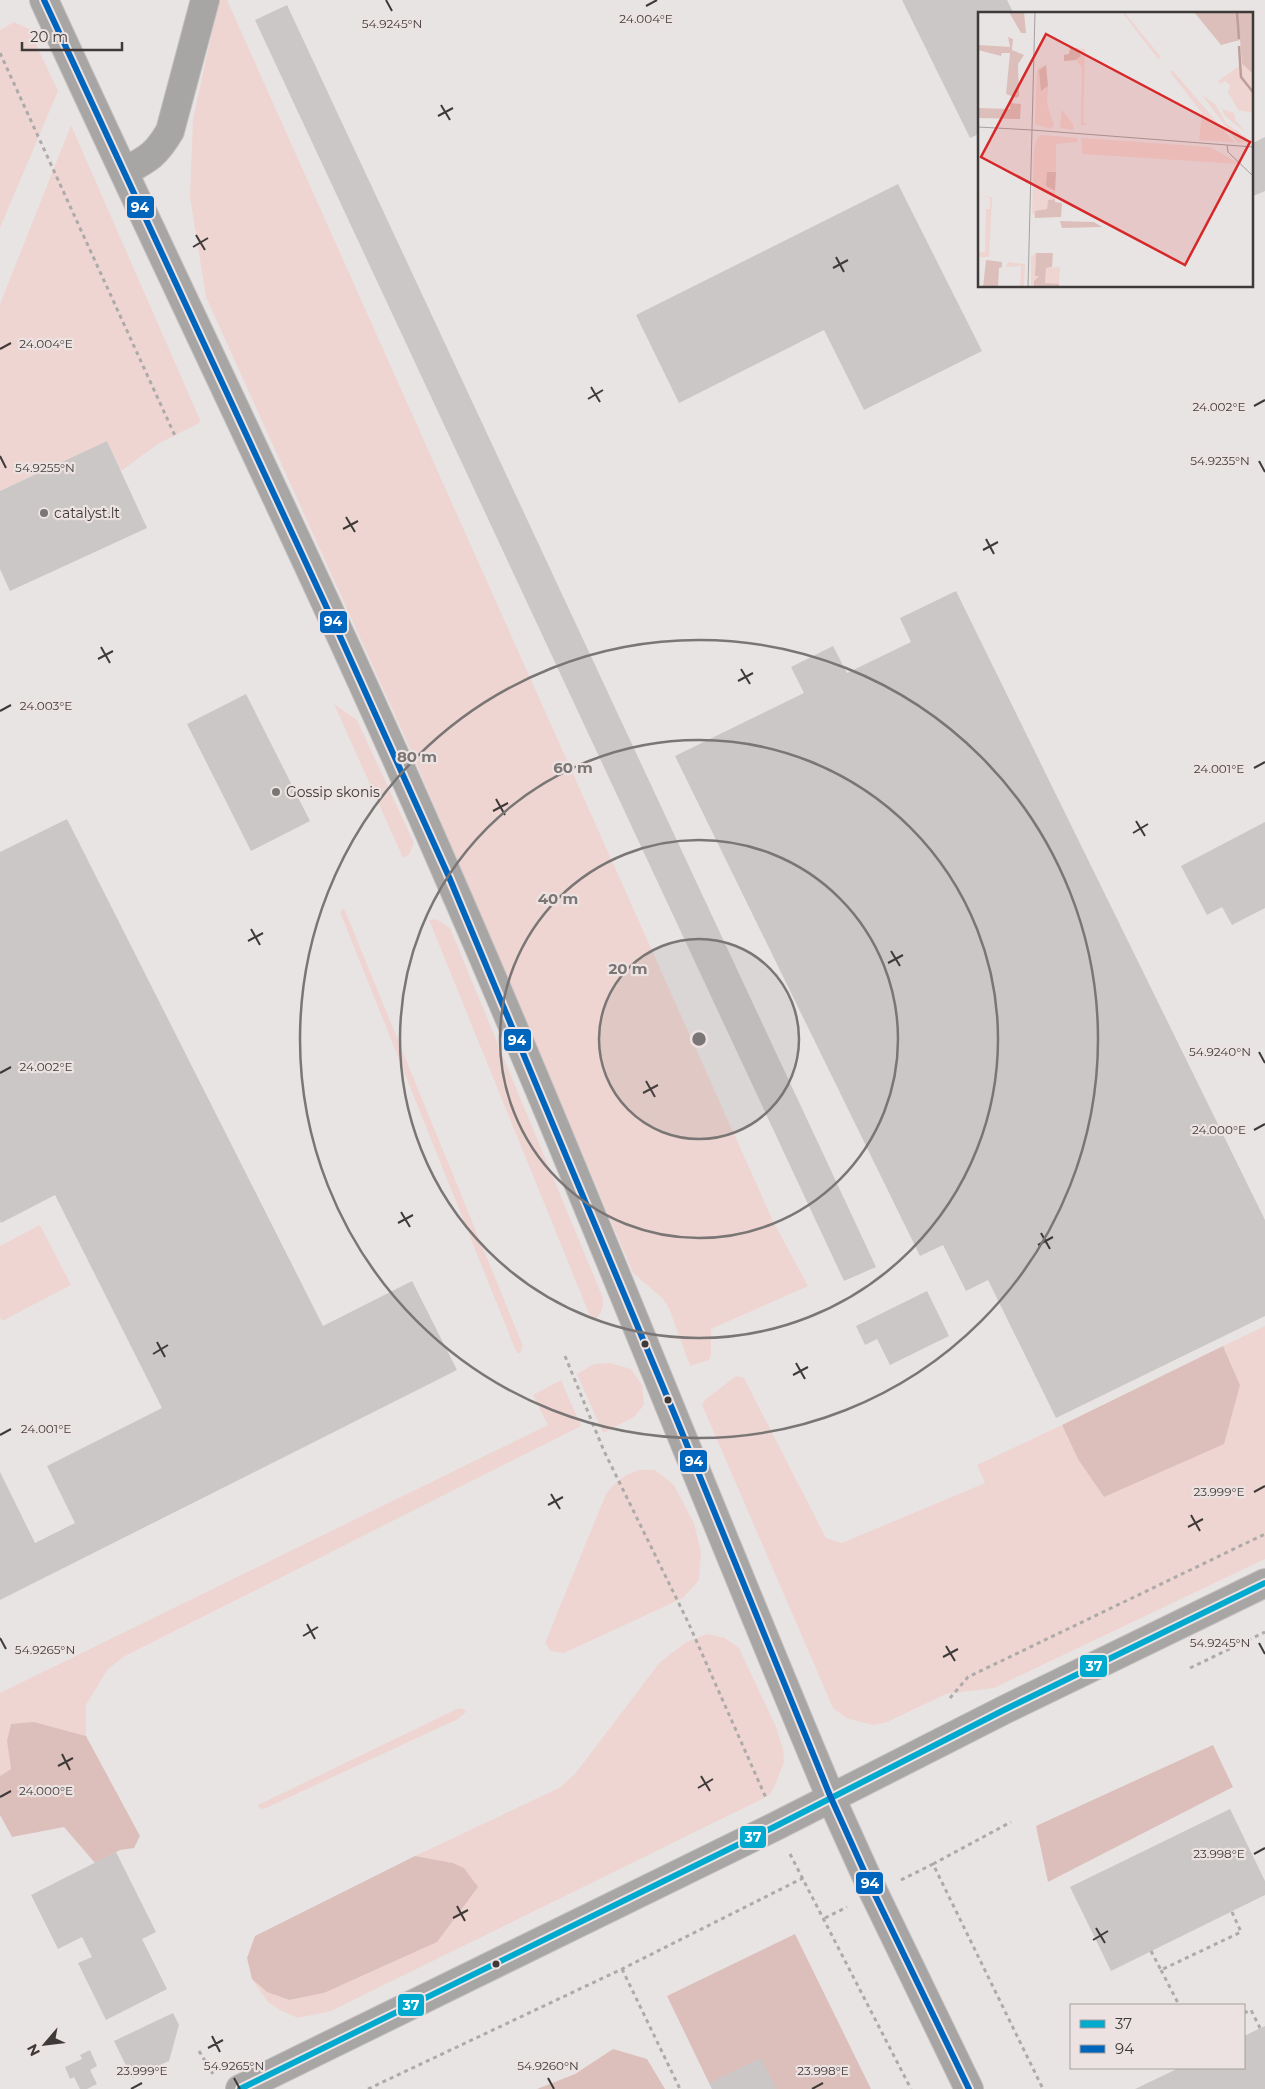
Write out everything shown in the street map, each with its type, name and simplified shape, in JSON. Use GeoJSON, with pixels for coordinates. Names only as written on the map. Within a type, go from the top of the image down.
{"type":"FeatureCollection","features":[{"type":"Feature","properties":{"kind":"main road"},"geometry":{"type":"LineString","coordinates":[[831,1798],[874,1893],[969,2089]]}},
{"type":"Feature","properties":{"kind":"street"},"geometry":{"type":"LineString","coordinates":[[44,0],[339,634],[449,877],[676,1418],[831,1798]]}},
{"type":"Feature","properties":{"kind":"street"},"geometry":{"type":"LineString","coordinates":[[124,172],[150,158],[162,146],[170,131],[205,0]]}},
{"type":"Feature","properties":{"kind":"street"},"geometry":{"type":"LineString","coordinates":[[228,2085],[831,1798],[1004,1710],[1265,1583]]}},
{"type":"Feature","properties":{"kind":"path"},"geometry":{"type":"LineString","coordinates":[[0,54],[176,438]]}},
{"type":"Feature","properties":{"kind":"path"},"geometry":{"type":"LineString","coordinates":[[565,1356],[604,1451],[688,1622],[763,1788]]}},
{"type":"Feature","properties":{"kind":"path"},"geometry":{"type":"LineString","coordinates":[[950,1698],[968,1677],[1265,1534]]}},
{"type":"Feature","properties":{"kind":"path"},"geometry":{"type":"LineString","coordinates":[[1190,1668],[1265,1632]]}},
{"type":"Feature","properties":{"kind":"path"},"geometry":{"type":"LineString","coordinates":[[825,1918],[933,1864],[1011,1822]]}},
{"type":"Feature","properties":{"kind":"path"},"geometry":{"type":"LineString","coordinates":[[933,1864],[1043,2089]]}},
{"type":"Feature","properties":{"kind":"path"},"geometry":{"type":"LineString","coordinates":[[368,2089],[622,1968],[803,1878],[911,2089]]}},
{"type":"Feature","properties":{"kind":"path"},"geometry":{"type":"LineString","coordinates":[[1162,1970],[1241,1932],[1232,1912]]}},
{"type":"Feature","properties":{"kind":"path"},"geometry":{"type":"LineString","coordinates":[[1151,1951],[1179,2004]]}},
{"type":"Feature","properties":{"kind":"path"},"geometry":{"type":"LineString","coordinates":[[622,1968],[680,2089]]}},
{"type":"Feature","properties":{"kind":"path"},"geometry":{"type":"LineString","coordinates":[[1245,2013],[1251,2010],[1260,2028]]}},
{"type":"Feature","properties":{"kind":"path"},"geometry":{"type":"LineString","coordinates":[[199,2051],[228,2085]]}},
{"type":"Feature","properties":{"kind":"shaded area"},"geometry":{"type":"Polygon","coordinates":[[[219,0],[227,0],[773,1221],[808,1286],[711,1329],[711,1355],[709,1360],[690,1366],[669,1308],[662,1298],[633,1273],[404,735],[206,297],[190,197],[193,119],[219,0]]]}},
{"type":"Feature","properties":{"kind":"shaded area"},"geometry":{"type":"Polygon","coordinates":[[[14,22],[29,29],[58,91],[0,228],[0,30],[14,22]]]}},
{"type":"Feature","properties":{"kind":"shaded area"},"geometry":{"type":"Polygon","coordinates":[[[71,125],[201,422],[158,444],[121,471],[107,441],[0,491],[0,304],[71,125]]]}},
{"type":"Feature","properties":{"kind":"shaded area"},"geometry":{"type":"Polygon","coordinates":[[[334,704],[357,720],[414,843],[409,855],[403,858],[334,704]]]}},
{"type":"Feature","properties":{"kind":"shaded area"},"geometry":{"type":"Polygon","coordinates":[[[344,908],[523,1346],[518,1354],[340,912],[344,908]]]}},
{"type":"Feature","properties":{"kind":"shaded area"},"geometry":{"type":"Polygon","coordinates":[[[436,919],[450,928],[603,1298],[601,1311],[598,1317],[592,1321],[429,920],[436,919]]]}},
{"type":"Feature","properties":{"kind":"shaded area"},"geometry":{"type":"Polygon","coordinates":[[[40,1225],[71,1285],[2,1321],[0,1317],[0,1246],[40,1225]]]}},
{"type":"Feature","properties":{"kind":"shaded area"},"geometry":{"type":"Polygon","coordinates":[[[1265,1326],[1265,1559],[994,1688],[946,1694],[887,1722],[873,1725],[846,1718],[833,1708],[702,1405],[706,1399],[736,1376],[744,1378],[826,1538],[842,1543],[985,1483],[977,1465],[1062,1425],[1078,1459],[1240,1385],[1223,1346],[1265,1326]]]}},
{"type":"Feature","properties":{"kind":"shaded area"},"geometry":{"type":"Polygon","coordinates":[[[1223,1346],[1240,1385],[1224,1444],[1104,1497],[1078,1459],[1062,1425],[1223,1346]]]}},
{"type":"Feature","properties":{"kind":"shaded area"},"geometry":{"type":"Polygon","coordinates":[[[610,1363],[631,1369],[642,1385],[644,1405],[634,1417],[603,1433],[577,1374],[594,1364],[610,1363]]]}},
{"type":"Feature","properties":{"kind":"shaded area"},"geometry":{"type":"Polygon","coordinates":[[[561,1380],[581,1426],[125,1656],[108,1669],[86,1705],[86,1736],[34,1722],[7,1741],[11,1769],[0,1776],[0,1693],[548,1425],[533,1395],[561,1380]]]}},
{"type":"Feature","properties":{"kind":"shaded area"},"geometry":{"type":"Polygon","coordinates":[[[639,1470],[655,1470],[674,1485],[694,1523],[701,1552],[699,1580],[683,1598],[564,1653],[551,1651],[545,1643],[606,1494],[621,1479],[639,1470]]]}},
{"type":"Feature","properties":{"kind":"shaded area"},"geometry":{"type":"Polygon","coordinates":[[[707,1634],[725,1638],[739,1648],[776,1727],[783,1749],[784,1762],[774,1788],[768,1796],[331,2011],[298,2018],[268,2002],[252,1979],[267,1992],[289,2000],[324,1993],[437,1942],[464,1868],[453,1863],[415,1856],[559,1788],[575,1774],[660,1662],[686,1642],[707,1634]]]}},
{"type":"Feature","properties":{"kind":"shaded area"},"geometry":{"type":"Polygon","coordinates":[[[459,1708],[467,1711],[458,1719],[264,1809],[259,1808],[258,1805],[459,1708]]]}},
{"type":"Feature","properties":{"kind":"shaded area"},"geometry":{"type":"Polygon","coordinates":[[[34,1722],[86,1736],[140,1836],[134,1848],[120,1850],[95,1863],[64,1827],[12,1837],[0,1815],[0,1776],[11,1769],[7,1741],[11,1724],[34,1722]]]}},
{"type":"Feature","properties":{"kind":"shaded area"},"geometry":{"type":"Polygon","coordinates":[[[1213,1745],[1233,1787],[1048,1882],[1036,1826],[1213,1745]]]}},
{"type":"Feature","properties":{"kind":"shaded area"},"geometry":{"type":"Polygon","coordinates":[[[415,1856],[453,1863],[464,1868],[478,1887],[437,1942],[324,1993],[289,2000],[267,1992],[252,1979],[247,1958],[255,1936],[415,1856]]]}},
{"type":"Feature","properties":{"kind":"shaded area"},"geometry":{"type":"Polygon","coordinates":[[[795,1934],[871,2089],[776,2089],[709,2083],[667,1996],[795,1934]]]}},
{"type":"Feature","properties":{"kind":"shaded area"},"geometry":{"type":"Polygon","coordinates":[[[613,2049],[647,2059],[665,2089],[537,2089],[575,2074],[613,2049]]]}},
{"type":"Feature","properties":{"kind":"building"},"geometry":{"type":"Polygon","coordinates":[[[902,0],[1007,0],[1013,12],[978,12],[978,134],[970,138],[902,0]]]}},
{"type":"Feature","properties":{"kind":"building"},"geometry":{"type":"Polygon","coordinates":[[[287,5],[876,1267],[844,1281],[255,20],[287,5]]]}},
{"type":"Feature","properties":{"kind":"building"},"geometry":{"type":"Polygon","coordinates":[[[1265,137],[1265,191],[1252,197],[1252,144],[1265,137]]]}},
{"type":"Feature","properties":{"kind":"building"},"geometry":{"type":"Polygon","coordinates":[[[898,184],[982,351],[864,410],[824,330],[679,403],[636,315],[898,184]]]}},
{"type":"Feature","properties":{"kind":"building"},"geometry":{"type":"Polygon","coordinates":[[[107,441],[147,528],[10,591],[0,569],[0,491],[107,441]]]}},
{"type":"Feature","properties":{"kind":"building"},"geometry":{"type":"Polygon","coordinates":[[[956,591],[1265,1220],[1265,1316],[1056,1418],[988,1280],[966,1291],[943,1245],[920,1256],[675,756],[804,693],[791,667],[833,646],[847,673],[911,642],[900,618],[956,591]]]}},
{"type":"Feature","properties":{"kind":"building"},"geometry":{"type":"Polygon","coordinates":[[[246,694],[310,821],[251,851],[187,724],[246,694]]]}},
{"type":"Feature","properties":{"kind":"building"},"geometry":{"type":"Polygon","coordinates":[[[67,819],[323,1326],[412,1281],[457,1370],[0,1600],[0,1472],[35,1543],[75,1523],[47,1466],[162,1408],[55,1195],[1,1223],[0,1221],[0,852],[67,819]]]}},
{"type":"Feature","properties":{"kind":"building"},"geometry":{"type":"Polygon","coordinates":[[[1265,822],[1265,908],[1232,925],[1222,907],[1207,915],[1181,866],[1265,822]]]}},
{"type":"Feature","properties":{"kind":"building"},"geometry":{"type":"Polygon","coordinates":[[[927,1291],[949,1336],[890,1365],[877,1339],[865,1345],[856,1326],[927,1291]]]}},
{"type":"Feature","properties":{"kind":"building"},"geometry":{"type":"Polygon","coordinates":[[[1230,1809],[1265,1881],[1265,1895],[1111,1971],[1070,1887],[1230,1809]]]}},
{"type":"Feature","properties":{"kind":"building"},"geometry":{"type":"Polygon","coordinates":[[[116,1852],[156,1932],[142,1939],[167,1989],[106,2020],[78,1963],[92,1957],[82,1937],[58,1949],[31,1895],[116,1852]]]}},
{"type":"Feature","properties":{"kind":"building"},"geometry":{"type":"Polygon","coordinates":[[[173,2013],[179,2025],[169,2061],[132,2078],[114,2041],[173,2013]]]}},
{"type":"Feature","properties":{"kind":"building"},"geometry":{"type":"Polygon","coordinates":[[[1265,2026],[1265,2089],[1135,2089],[1177,2069],[1245,2069],[1245,2036],[1265,2026]]]}},
{"type":"Feature","properties":{"kind":"building"},"geometry":{"type":"Polygon","coordinates":[[[90,2050],[97,2066],[90,2070],[97,2084],[87,2089],[80,2089],[74,2077],[70,2079],[65,2067],[82,2059],[80,2055],[90,2050]]]}},
{"type":"Feature","properties":{"kind":"building"},"geometry":{"type":"Polygon","coordinates":[[[761,2058],[776,2089],[712,2089],[709,2083],[761,2058]]]}},
{"type":"Feature","properties":{"kind":"transit line","name":"94"},"geometry":{"type":"LineString","coordinates":[[44,0],[339,634],[449,877],[676,1418],[831,1798],[874,1893],[969,2089]]}},
{"type":"Feature","properties":{"kind":"transit line","name":"37"},"geometry":{"type":"LineString","coordinates":[[240,2089],[776,1826],[1004,1710],[1265,1583]]}},
{"type":"Feature","properties":{"kind":"place","name":"catalyst.lt"},"geometry":{"type":"Point","coordinates":[44,513]}},
{"type":"Feature","properties":{"kind":"place","name":"Gossip skonis"},"geometry":{"type":"Point","coordinates":[276,792]}}]}
